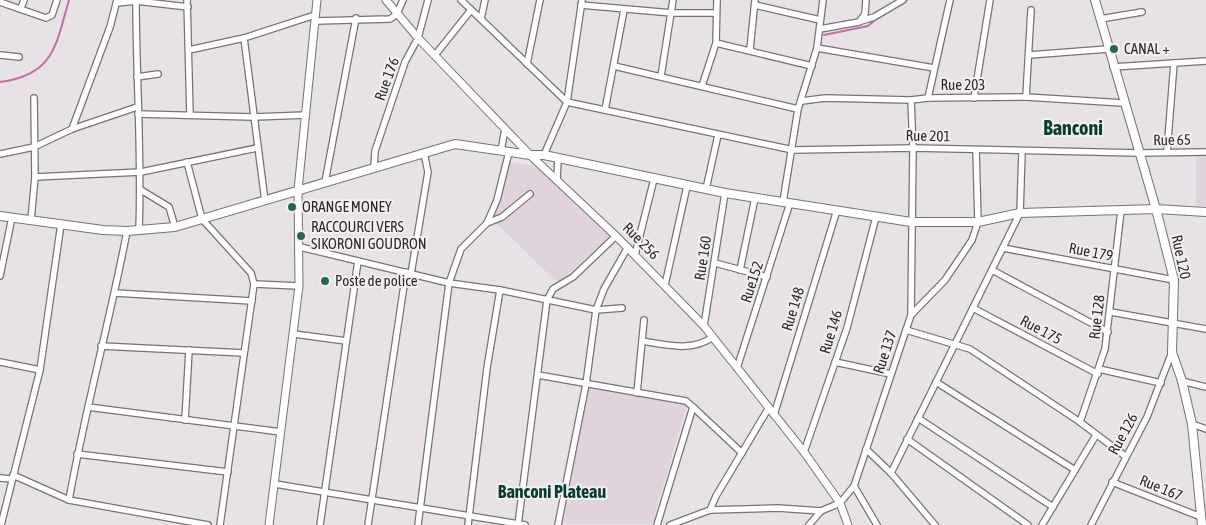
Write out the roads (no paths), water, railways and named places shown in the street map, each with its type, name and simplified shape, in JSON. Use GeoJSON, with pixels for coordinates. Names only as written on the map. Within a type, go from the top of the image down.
{"type":"FeatureCollection","features":[{"type":"Feature","properties":{"kind":"main road","name":"Rue 120"},"geometry":{"type":"LineString","coordinates":[[1095,0],[1123,103],[1156,209],[1174,280],[1172,352],[1182,380],[1192,424],[1202,521]]}},
{"type":"Feature","properties":{"kind":"main road"},"geometry":{"type":"LineString","coordinates":[[0,216],[127,231],[175,227],[455,144],[530,156],[544,155],[725,193],[911,222],[978,222],[1020,213],[1156,209],[1206,212]]}},
{"type":"Feature","properties":{"kind":"street"},"geometry":{"type":"LineString","coordinates":[[21,8],[24,0]]}},
{"type":"Feature","properties":{"kind":"street"},"geometry":{"type":"LineString","coordinates":[[0,2],[46,18],[52,15],[57,0]]}},
{"type":"Feature","properties":{"kind":"street"},"geometry":{"type":"LineString","coordinates":[[72,129],[117,2],[136,0],[188,7]]}},
{"type":"Feature","properties":{"kind":"street"},"geometry":{"type":"LineString","coordinates":[[136,0],[137,107],[141,172],[140,230]]}},
{"type":"Feature","properties":{"kind":"street"},"geometry":{"type":"LineString","coordinates":[[188,0],[190,115]]}},
{"type":"Feature","properties":{"kind":"street"},"geometry":{"type":"LineString","coordinates":[[269,525],[299,286],[298,190],[317,0]]}},
{"type":"Feature","properties":{"kind":"street","name":"Rue 256"},"geometry":{"type":"LineString","coordinates":[[386,0],[418,38],[530,156],[616,236],[704,326],[804,452],[840,503],[848,525]]}},
{"type":"Feature","properties":{"kind":"street"},"geometry":{"type":"LineString","coordinates":[[188,50],[244,38],[315,18],[390,19],[397,14],[404,0]]}},
{"type":"Feature","properties":{"kind":"street","name":"Rue 176"},"geometry":{"type":"LineString","coordinates":[[374,168],[375,151],[405,62],[418,38],[428,0]]}},
{"type":"Feature","properties":{"kind":"street"},"geometry":{"type":"LineString","coordinates":[[462,0],[567,102]]}},
{"type":"Feature","properties":{"kind":"street"},"geometry":{"type":"LineString","coordinates":[[481,20],[485,0]]}},
{"type":"Feature","properties":{"kind":"street"},"geometry":{"type":"LineString","coordinates":[[526,64],[540,0]]}},
{"type":"Feature","properties":{"kind":"street"},"geometry":{"type":"LineString","coordinates":[[661,76],[673,0]]}},
{"type":"Feature","properties":{"kind":"street"},"geometry":{"type":"LineString","coordinates":[[702,86],[716,43],[717,0]]}},
{"type":"Feature","properties":{"kind":"street","name":"Rue152"},"geometry":{"type":"LineString","coordinates":[[737,368],[767,277],[786,202],[798,110],[817,48],[823,0]]}},
{"type":"Feature","properties":{"kind":"street"},"geometry":{"type":"LineString","coordinates":[[859,22],[864,14],[866,0]]}},
{"type":"Feature","properties":{"kind":"street"},"geometry":{"type":"LineString","coordinates":[[820,29],[859,22],[874,17],[903,0]]}},
{"type":"Feature","properties":{"kind":"street"},"geometry":{"type":"LineString","coordinates":[[928,98],[950,0]]}},
{"type":"Feature","properties":{"kind":"street"},"geometry":{"type":"LineString","coordinates":[[974,98],[990,0]]}},
{"type":"Feature","properties":{"kind":"street"},"geometry":{"type":"LineString","coordinates":[[544,155],[567,102],[582,2],[624,10],[672,13],[716,12]]}},
{"type":"Feature","properties":{"kind":"street"},"geometry":{"type":"LineString","coordinates":[[750,49],[755,2],[820,20]]}},
{"type":"Feature","properties":{"kind":"street"},"geometry":{"type":"LineString","coordinates":[[434,55],[471,10]]}},
{"type":"Feature","properties":{"kind":"street"},"geometry":{"type":"LineString","coordinates":[[605,110],[624,10]]}},
{"type":"Feature","properties":{"kind":"street"},"geometry":{"type":"LineString","coordinates":[[1026,97],[1031,10]]}},
{"type":"Feature","properties":{"kind":"street"},"geometry":{"type":"LineString","coordinates":[[1100,19],[1142,12]]}},
{"type":"Feature","properties":{"kind":"street"},"geometry":{"type":"LineString","coordinates":[[325,182],[356,18]]}},
{"type":"Feature","properties":{"kind":"street"},"geometry":{"type":"LineString","coordinates":[[244,38],[265,201]]}},
{"type":"Feature","properties":{"kind":"street"},"geometry":{"type":"LineString","coordinates":[[716,43],[750,49],[812,66]]}},
{"type":"Feature","properties":{"kind":"street"},"geometry":{"type":"LineString","coordinates":[[817,48],[934,68]]}},
{"type":"Feature","properties":{"kind":"street"},"geometry":{"type":"LineString","coordinates":[[1029,55],[1108,49]]}},
{"type":"Feature","properties":{"kind":"street"},"geometry":{"type":"LineString","coordinates":[[0,55],[19,57]]}},
{"type":"Feature","properties":{"kind":"street"},"geometry":{"type":"LineString","coordinates":[[1113,67],[1206,61]]}},
{"type":"Feature","properties":{"kind":"street"},"geometry":{"type":"LineString","coordinates":[[1167,152],[1174,63]]}},
{"type":"Feature","properties":{"kind":"street"},"geometry":{"type":"LineString","coordinates":[[614,66],[798,110]]}},
{"type":"Feature","properties":{"kind":"street"},"geometry":{"type":"LineString","coordinates":[[137,77],[158,74]]}},
{"type":"Feature","properties":{"kind":"street","name":"Rue 203"},"geometry":{"type":"LineString","coordinates":[[802,101],[825,98],[911,100],[928,98],[1026,97],[1123,103]]}},
{"type":"Feature","properties":{"kind":"street"},"geometry":{"type":"LineString","coordinates":[[31,220],[35,177],[34,98]]}},
{"type":"Feature","properties":{"kind":"street"},"geometry":{"type":"LineString","coordinates":[[911,100],[913,148],[911,315]]}},
{"type":"Feature","properties":{"kind":"street","name":"Rue 201"},"geometry":{"type":"LineString","coordinates":[[567,102],[793,150],[913,148],[1139,152]]}},
{"type":"Feature","properties":{"kind":"street"},"geometry":{"type":"LineString","coordinates":[[0,154],[34,147],[72,129],[137,107]]}},
{"type":"Feature","properties":{"kind":"street"},"geometry":{"type":"LineString","coordinates":[[138,114],[253,117],[306,115]]}},
{"type":"Feature","properties":{"kind":"street"},"geometry":{"type":"LineString","coordinates":[[418,525],[450,283],[461,249],[487,222],[497,200],[505,152],[505,129]]}},
{"type":"Feature","properties":{"kind":"street"},"geometry":{"type":"LineString","coordinates":[[706,189],[718,135]]}},
{"type":"Feature","properties":{"kind":"street"},"geometry":{"type":"LineString","coordinates":[[35,177],[141,172],[257,148]]}},
{"type":"Feature","properties":{"kind":"street"},"geometry":{"type":"LineString","coordinates":[[976,150],[978,222]]}},
{"type":"Feature","properties":{"kind":"street"},"geometry":{"type":"LineString","coordinates":[[890,472],[1020,213],[1022,151]]}},
{"type":"Feature","properties":{"kind":"street","name":"Rue 65"},"geometry":{"type":"LineString","coordinates":[[1139,152],[1206,152]]}},
{"type":"Feature","properties":{"kind":"street"},"geometry":{"type":"LineString","coordinates":[[368,525],[408,273],[428,172],[424,153]]}},
{"type":"Feature","properties":{"kind":"street"},"geometry":{"type":"LineString","coordinates":[[556,180],[558,158]]}},
{"type":"Feature","properties":{"kind":"street"},"geometry":{"type":"LineString","coordinates":[[187,162],[202,219],[251,273],[254,284],[220,525]]}},
{"type":"Feature","properties":{"kind":"street"},"geometry":{"type":"LineString","coordinates":[[635,255],[654,179]]}},
{"type":"Feature","properties":{"kind":"street"},"geometry":{"type":"LineString","coordinates":[[665,285],[687,186]]}},
{"type":"Feature","properties":{"kind":"street"},"geometry":{"type":"LineString","coordinates":[[141,190],[169,207],[175,227]]}},
{"type":"Feature","properties":{"kind":"street","name":"Rue 160"},"geometry":{"type":"LineString","coordinates":[[704,326],[725,193]]}},
{"type":"Feature","properties":{"kind":"street"},"geometry":{"type":"LineString","coordinates":[[487,222],[502,217],[530,194]]}},
{"type":"Feature","properties":{"kind":"street"},"geometry":{"type":"LineString","coordinates":[[740,270],[755,198]]}},
{"type":"Feature","properties":{"kind":"street","name":"Rue 148"},"geometry":{"type":"LineString","coordinates":[[774,415],[837,210]]}},
{"type":"Feature","properties":{"kind":"street","name":"Rue 128"},"geometry":{"type":"LineString","coordinates":[[1080,422],[1098,371],[1108,332],[1121,211]]}},
{"type":"Feature","properties":{"kind":"street"},"geometry":{"type":"LineString","coordinates":[[0,276],[12,217]]}},
{"type":"Feature","properties":{"kind":"street","name":"Rue 146"},"geometry":{"type":"LineString","coordinates":[[804,452],[847,328],[876,217]]}},
{"type":"Feature","properties":{"kind":"street","name":"Rue 137"},"geometry":{"type":"LineString","coordinates":[[840,503],[854,486],[911,315],[945,280],[972,240],[978,222]]}},
{"type":"Feature","properties":{"kind":"street"},"geometry":{"type":"LineString","coordinates":[[1,525],[40,370],[61,224]]}},
{"type":"Feature","properties":{"kind":"street"},"geometry":{"type":"LineString","coordinates":[[69,500],[77,454],[115,293],[127,231]]}},
{"type":"Feature","properties":{"kind":"street"},"geometry":{"type":"LineString","coordinates":[[275,484],[520,525],[547,300],[553,289],[573,277],[616,236]]}},
{"type":"Feature","properties":{"kind":"street"},"geometry":{"type":"LineString","coordinates":[[300,247],[450,283],[500,290],[596,310],[622,308]]}},
{"type":"Feature","properties":{"kind":"street"},"geometry":{"type":"LineString","coordinates":[[558,525],[586,384],[596,310],[604,289],[628,248]]}},
{"type":"Feature","properties":{"kind":"street","name":"Rue 179"},"geometry":{"type":"LineString","coordinates":[[1003,248],[1174,280]]}},
{"type":"Feature","properties":{"kind":"street"},"geometry":{"type":"LineString","coordinates":[[320,525],[358,261]]}},
{"type":"Feature","properties":{"kind":"street"},"geometry":{"type":"LineString","coordinates":[[715,263],[767,277]]}},
{"type":"Feature","properties":{"kind":"street"},"geometry":{"type":"LineString","coordinates":[[992,270],[1108,332]]}},
{"type":"Feature","properties":{"kind":"street"},"geometry":{"type":"LineString","coordinates":[[254,284],[299,286]]}},
{"type":"Feature","properties":{"kind":"street"},"geometry":{"type":"LineString","coordinates":[[468,525],[487,368],[500,290]]}},
{"type":"Feature","properties":{"kind":"street"},"geometry":{"type":"LineString","coordinates":[[115,293],[252,301]]}},
{"type":"Feature","properties":{"kind":"street","name":"Rue 175"},"geometry":{"type":"LineString","coordinates":[[973,308],[1098,371],[1161,383]]}},
{"type":"Feature","properties":{"kind":"street"},"geometry":{"type":"LineString","coordinates":[[1111,312],[1206,329]]}},
{"type":"Feature","properties":{"kind":"street"},"geometry":{"type":"LineString","coordinates":[[637,393],[644,320]]}},
{"type":"Feature","properties":{"kind":"street"},"geometry":{"type":"LineString","coordinates":[[906,330],[970,349],[1080,422],[1125,456]]}},
{"type":"Feature","properties":{"kind":"street"},"geometry":{"type":"LineString","coordinates":[[294,334],[346,341]]}},
{"type":"Feature","properties":{"kind":"street"},"geometry":{"type":"LineString","coordinates":[[642,341],[702,346],[713,337]]}},
{"type":"Feature","properties":{"kind":"street"},"geometry":{"type":"LineString","coordinates":[[101,346],[244,352]]}},
{"type":"Feature","properties":{"kind":"street"},"geometry":{"type":"LineString","coordinates":[[185,420],[189,350]]}},
{"type":"Feature","properties":{"kind":"street","name":"Rue 126"},"geometry":{"type":"LineString","coordinates":[[1092,525],[1125,456],[1147,418],[1172,352]]}},
{"type":"Feature","properties":{"kind":"street"},"geometry":{"type":"LineString","coordinates":[[0,362],[40,370]]}},
{"type":"Feature","properties":{"kind":"street"},"geometry":{"type":"LineString","coordinates":[[835,362],[891,374]]}},
{"type":"Feature","properties":{"kind":"street"},"geometry":{"type":"LineString","coordinates":[[538,375],[686,401],[742,453]]}},
{"type":"Feature","properties":{"kind":"street"},"geometry":{"type":"LineString","coordinates":[[1182,380],[1206,386]]}},
{"type":"Feature","properties":{"kind":"street"},"geometry":{"type":"LineString","coordinates":[[936,382],[1075,470]]}},
{"type":"Feature","properties":{"kind":"street"},"geometry":{"type":"LineString","coordinates":[[88,407],[281,432]]}},
{"type":"Feature","properties":{"kind":"street"},"geometry":{"type":"LineString","coordinates":[[657,525],[693,407]]}},
{"type":"Feature","properties":{"kind":"street"},"geometry":{"type":"LineString","coordinates":[[710,510],[716,496],[768,409]]}},
{"type":"Feature","properties":{"kind":"street"},"geometry":{"type":"LineString","coordinates":[[918,418],[1054,507]]}},
{"type":"Feature","properties":{"kind":"street"},"geometry":{"type":"LineString","coordinates":[[1192,424],[1206,429]]}},
{"type":"Feature","properties":{"kind":"street"},"geometry":{"type":"LineString","coordinates":[[1042,525],[1096,434]]}},
{"type":"Feature","properties":{"kind":"street"},"geometry":{"type":"LineString","coordinates":[[907,439],[1028,525]]}},
{"type":"Feature","properties":{"kind":"street"},"geometry":{"type":"LineString","coordinates":[[866,449],[890,472],[936,525]]}},
{"type":"Feature","properties":{"kind":"street"},"geometry":{"type":"LineString","coordinates":[[77,454],[228,472]]}},
{"type":"Feature","properties":{"kind":"street"},"geometry":{"type":"LineString","coordinates":[[0,478],[12,477],[69,500],[208,525]]}},
{"type":"Feature","properties":{"kind":"street","name":"Rue 167"},"geometry":{"type":"LineString","coordinates":[[1112,482],[1202,521]]}},
{"type":"Feature","properties":{"kind":"street"},"geometry":{"type":"LineString","coordinates":[[854,486],[877,525]]}},
{"type":"Feature","properties":{"kind":"street"},"geometry":{"type":"LineString","coordinates":[[670,525],[710,510],[778,508],[821,511],[840,503]]}},
{"type":"Feature","properties":{"kind":"street"},"geometry":{"type":"LineString","coordinates":[[810,525],[821,511]]}},
{"type":"Feature","properties":{"kind":"waterway"},"geometry":{"type":"LineString","coordinates":[[0,82],[32,73],[42,65],[56,44],[69,0]]}},
{"type":"Feature","properties":{"kind":"waterway"},"geometry":{"type":"LineString","coordinates":[[884,14],[907,0]]}},
{"type":"Feature","properties":{"kind":"waterway"},"geometry":{"type":"LineString","coordinates":[[824,35],[868,26],[876,19]]}},
{"type":"Feature","properties":{"kind":"place","name":"CANAL +"},"geometry":{"type":"Point","coordinates":[1114,49]}},
{"type":"Feature","properties":{"kind":"place","name":"ORANGE MONEY"},"geometry":{"type":"Point","coordinates":[292,207]}},
{"type":"Feature","properties":{"kind":"place","name":"RACCOURCI VERS SIKORONI GOUDRON"},"geometry":{"type":"Point","coordinates":[301,236]}},
{"type":"Feature","properties":{"kind":"place","name":"Poste de police"},"geometry":{"type":"Point","coordinates":[325,281]}},
{"type":"Feature","properties":{"kind":"district","name":"Banconi"},"geometry":{"type":"Point","coordinates":[1073,128]}},
{"type":"Feature","properties":{"kind":"district","name":"Banconi Plateau"},"geometry":{"type":"Point","coordinates":[552,492]}}]}
